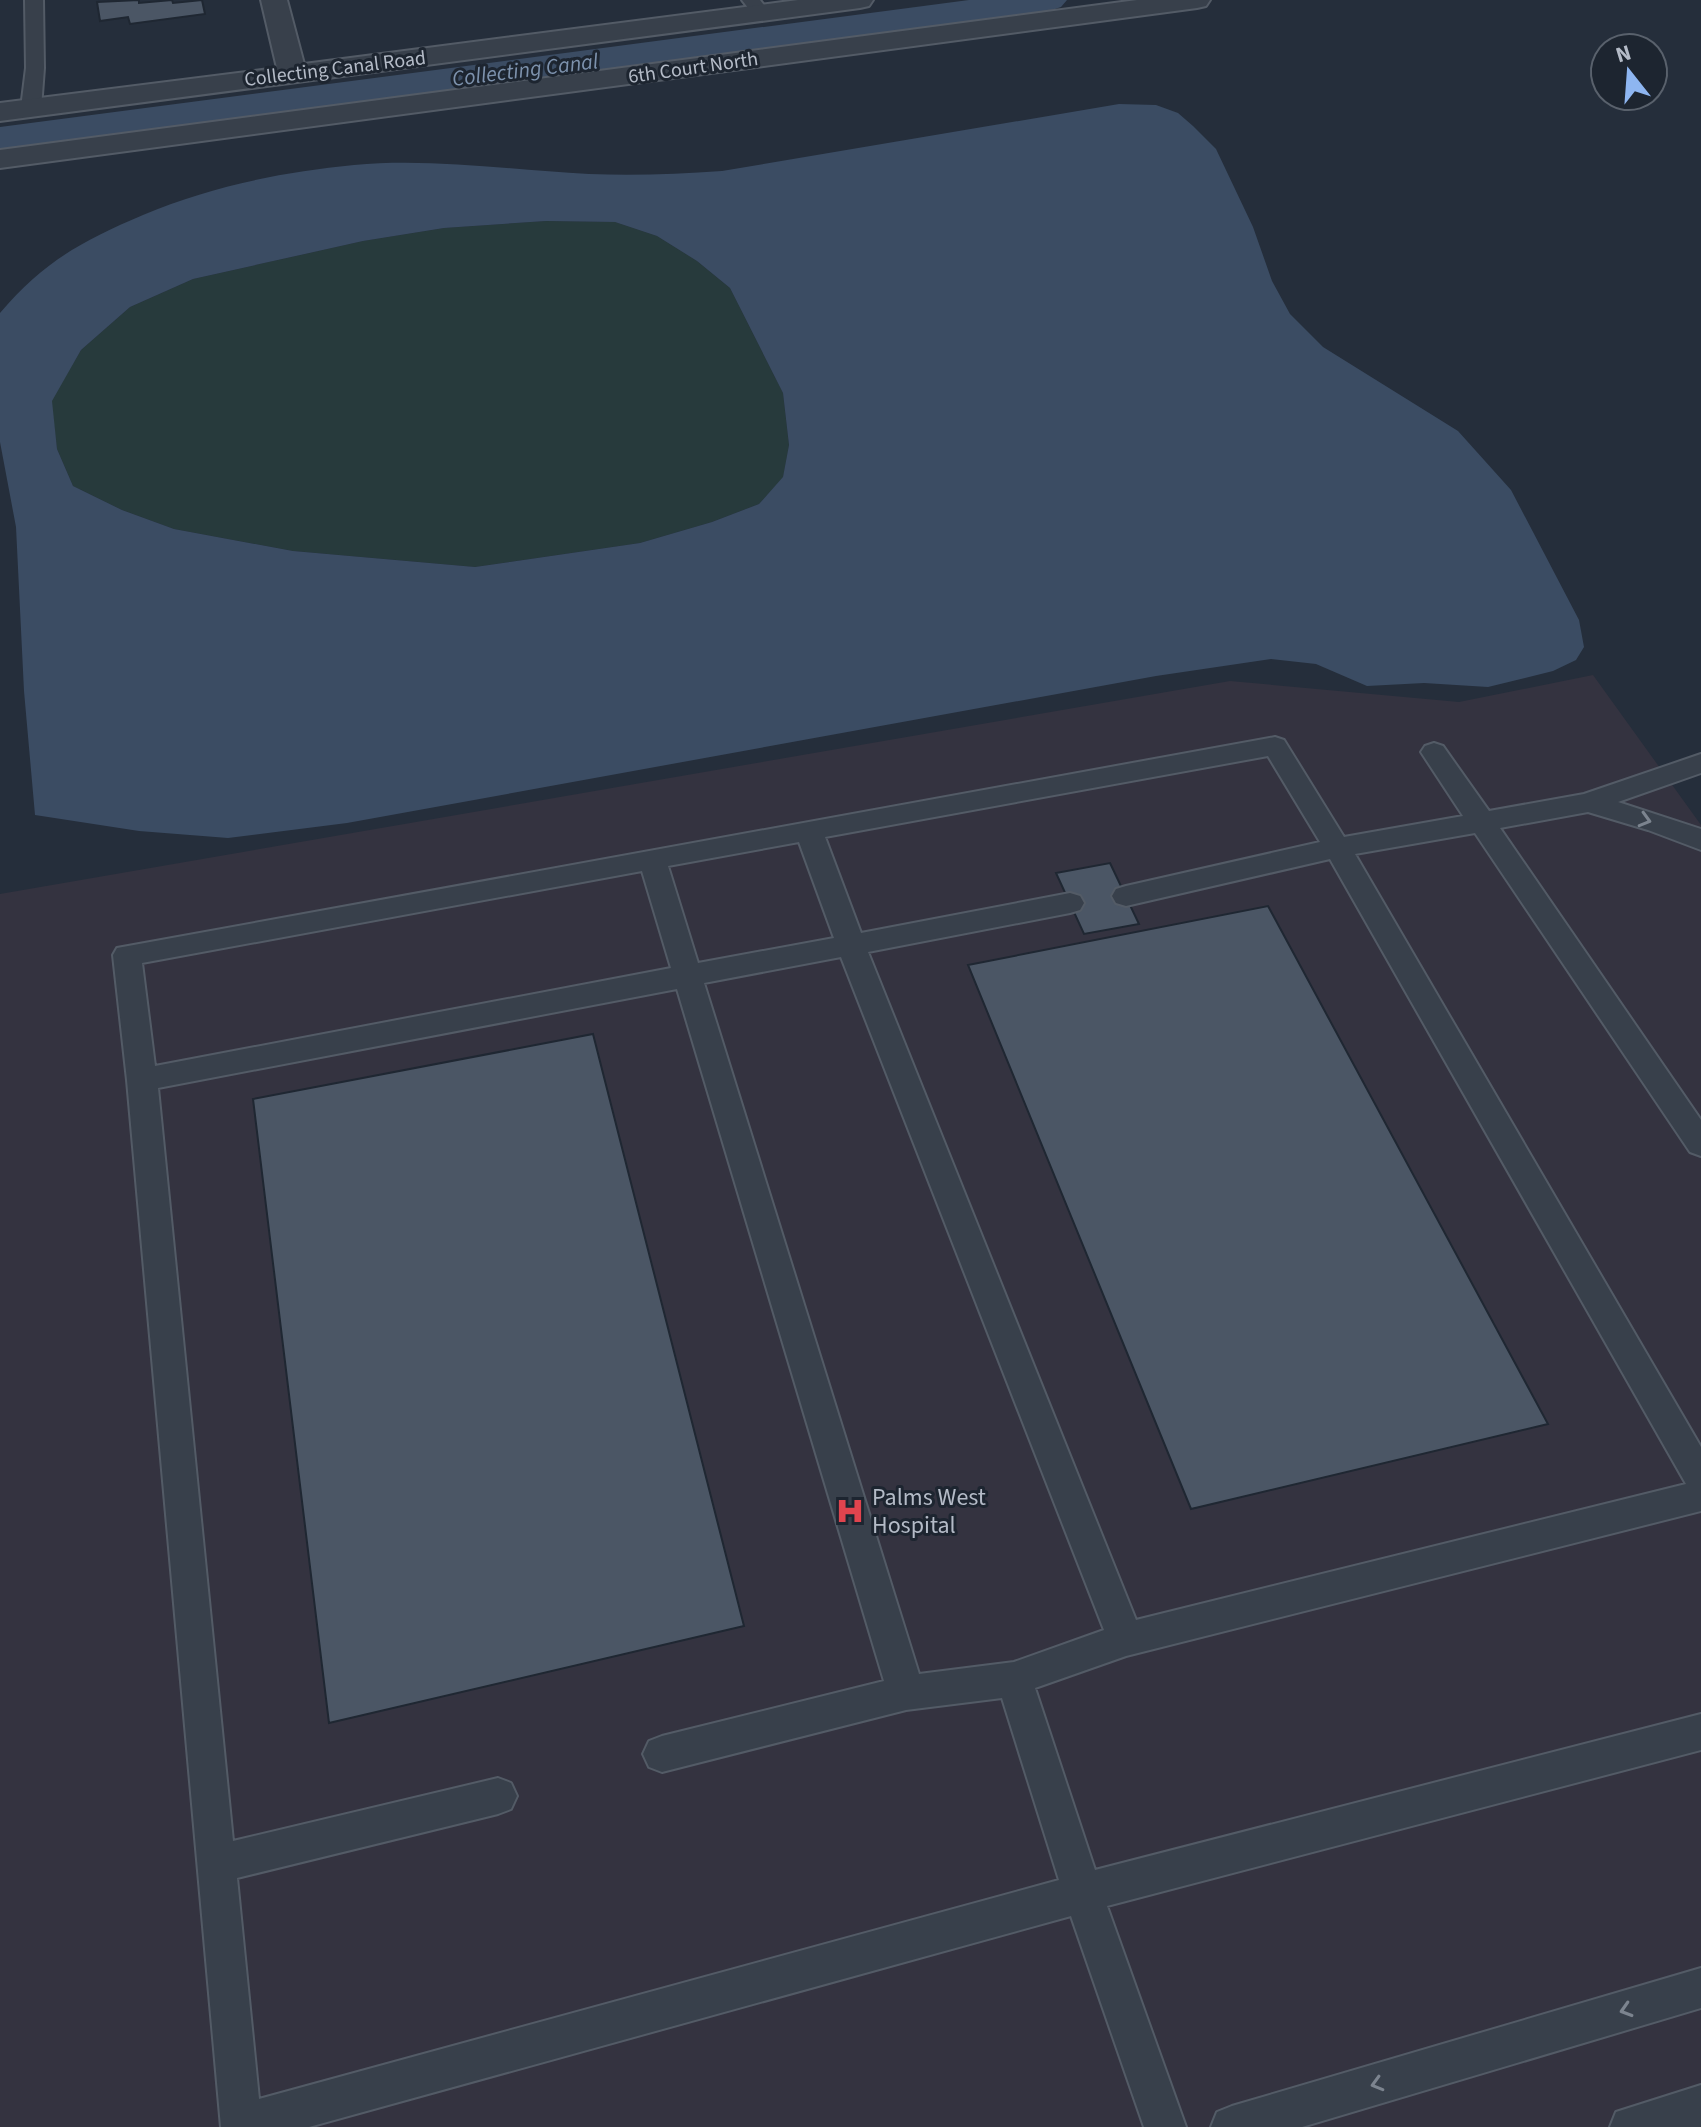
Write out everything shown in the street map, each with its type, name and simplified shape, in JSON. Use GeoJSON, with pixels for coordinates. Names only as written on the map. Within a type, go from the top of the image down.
{"type":"FeatureCollection","features":[{"type":"Feature","properties":{"kind":"street"},"geometry":{"type":"LineString","coordinates":[[274,0],[293,74]]}},
{"type":"Feature","properties":{"kind":"street","name":"Collecting Canal Road"},"geometry":{"type":"LineString","coordinates":[[0,112],[293,74],[756,6],[860,0]]}},
{"type":"Feature","properties":{"kind":"street","name":"6th Court North"},"geometry":{"type":"LineString","coordinates":[[0,159],[1197,0]]}},
{"type":"Feature","properties":{"kind":"lane"},"geometry":{"type":"LineString","coordinates":[[31,108],[35,68],[34,0]]}},
{"type":"Feature","properties":{"kind":"lane"},"geometry":{"type":"LineString","coordinates":[[1701,1479],[1275,746],[127,955],[142,1080],[241,2125],[1083,1893],[1701,1732]]}},
{"type":"Feature","properties":{"kind":"lane"},"geometry":{"type":"LineString","coordinates":[[1434,752],[1701,1144]]}},
{"type":"Feature","properties":{"kind":"lane"},"geometry":{"type":"LineString","coordinates":[[1126,896],[1337,848],[1588,803],[1701,763]]}},
{"type":"Feature","properties":{"kind":"lane"},"geometry":{"type":"LineString","coordinates":[[1588,803],[1658,823],[1701,840]]}},
{"type":"Feature","properties":{"kind":"lane"},"geometry":{"type":"LineString","coordinates":[[809,830],[850,943],[1126,1639]]}},
{"type":"Feature","properties":{"kind":"lane"},"geometry":{"type":"LineString","coordinates":[[652,859],[906,1693]]}},
{"type":"Feature","properties":{"kind":"lane"},"geometry":{"type":"LineString","coordinates":[[142,1080],[1070,903]]}},
{"type":"Feature","properties":{"kind":"lane"},"geometry":{"type":"LineString","coordinates":[[662,1754],[906,1693],[1014,1679],[1126,1639],[1701,1496]]}},
{"type":"Feature","properties":{"kind":"lane"},"geometry":{"type":"LineString","coordinates":[[1014,1679],[1083,1893],[1165,2127]]}},
{"type":"Feature","properties":{"kind":"lane"},"geometry":{"type":"LineString","coordinates":[[217,1864],[498,1796]]}},
{"type":"Feature","properties":{"kind":"lane"},"geometry":{"type":"LineString","coordinates":[[1232,2127],[1701,1988]]}},
{"type":"Feature","properties":{"kind":"lane"},"geometry":{"type":"LineString","coordinates":[[1631,2127],[1701,2106]]}},
{"type":"Feature","properties":{"kind":"shaded area"},"geometry":{"type":"Polygon","coordinates":[[[546,221],[615,222],[657,236],[697,261],[730,288],[783,393],[789,445],[783,478],[759,504],[712,522],[640,543],[475,567],[293,551],[174,529],[122,510],[73,486],[57,449],[51,401],[81,350],[130,307],[193,279],[363,241],[444,228],[546,221]]]}},
{"type":"Feature","properties":{"kind":"shaded area","name":"Palms West Hospital"},"geometry":{"type":"Polygon","coordinates":[[[1593,675],[1701,825],[1701,2127],[0,2127],[0,894],[1230,681],[1459,702],[1593,675]]]}},
{"type":"Feature","properties":{"kind":"water"},"geometry":{"type":"Polygon","coordinates":[[[1119,104],[1156,105],[1178,113],[1216,149],[1253,227],[1272,281],[1290,314],[1323,347],[1458,431],[1511,490],[1579,620],[1584,647],[1576,660],[1553,671],[1488,687],[1424,683],[1367,686],[1316,664],[1271,659],[1156,676],[347,823],[228,838],[139,831],[35,815],[24,691],[16,527],[0,442],[0,313],[32,280],[82,244],[143,215],[220,189],[300,172],[383,163],[472,165],[606,175],[722,171],[1119,104]],[[546,221],[444,228],[363,241],[193,279],[130,307],[81,350],[52,401],[57,449],[73,486],[122,510],[174,529],[293,551],[475,567],[640,543],[712,522],[759,504],[783,477],[789,445],[783,393],[730,288],[697,261],[657,236],[615,222],[546,221]]]}},
{"type":"Feature","properties":{"kind":"building"},"geometry":{"type":"Polygon","coordinates":[[[139,0],[139,3],[172,0],[173,3],[202,0],[205,14],[130,24],[128,17],[100,21],[97,2],[139,0]]]}},
{"type":"Feature","properties":{"kind":"building"},"geometry":{"type":"Polygon","coordinates":[[[1110,863],[1139,924],[1084,934],[1056,873],[1110,863]]]}},
{"type":"Feature","properties":{"kind":"building"},"geometry":{"type":"Polygon","coordinates":[[[1268,906],[1548,1424],[1191,1509],[968,965],[1268,906]]]}},
{"type":"Feature","properties":{"kind":"building"},"geometry":{"type":"Polygon","coordinates":[[[593,1034],[744,1626],[329,1723],[253,1099],[593,1034]]]}},
{"type":"Feature","properties":{"kind":"waterway","name":"Collecting Canal"},"geometry":{"type":"LineString","coordinates":[[0,138],[1049,0]]}},
{"type":"Feature","properties":{"kind":"place","name":"Palms West Hospital"},"geometry":{"type":"Point","coordinates":[850,1511]}}]}
